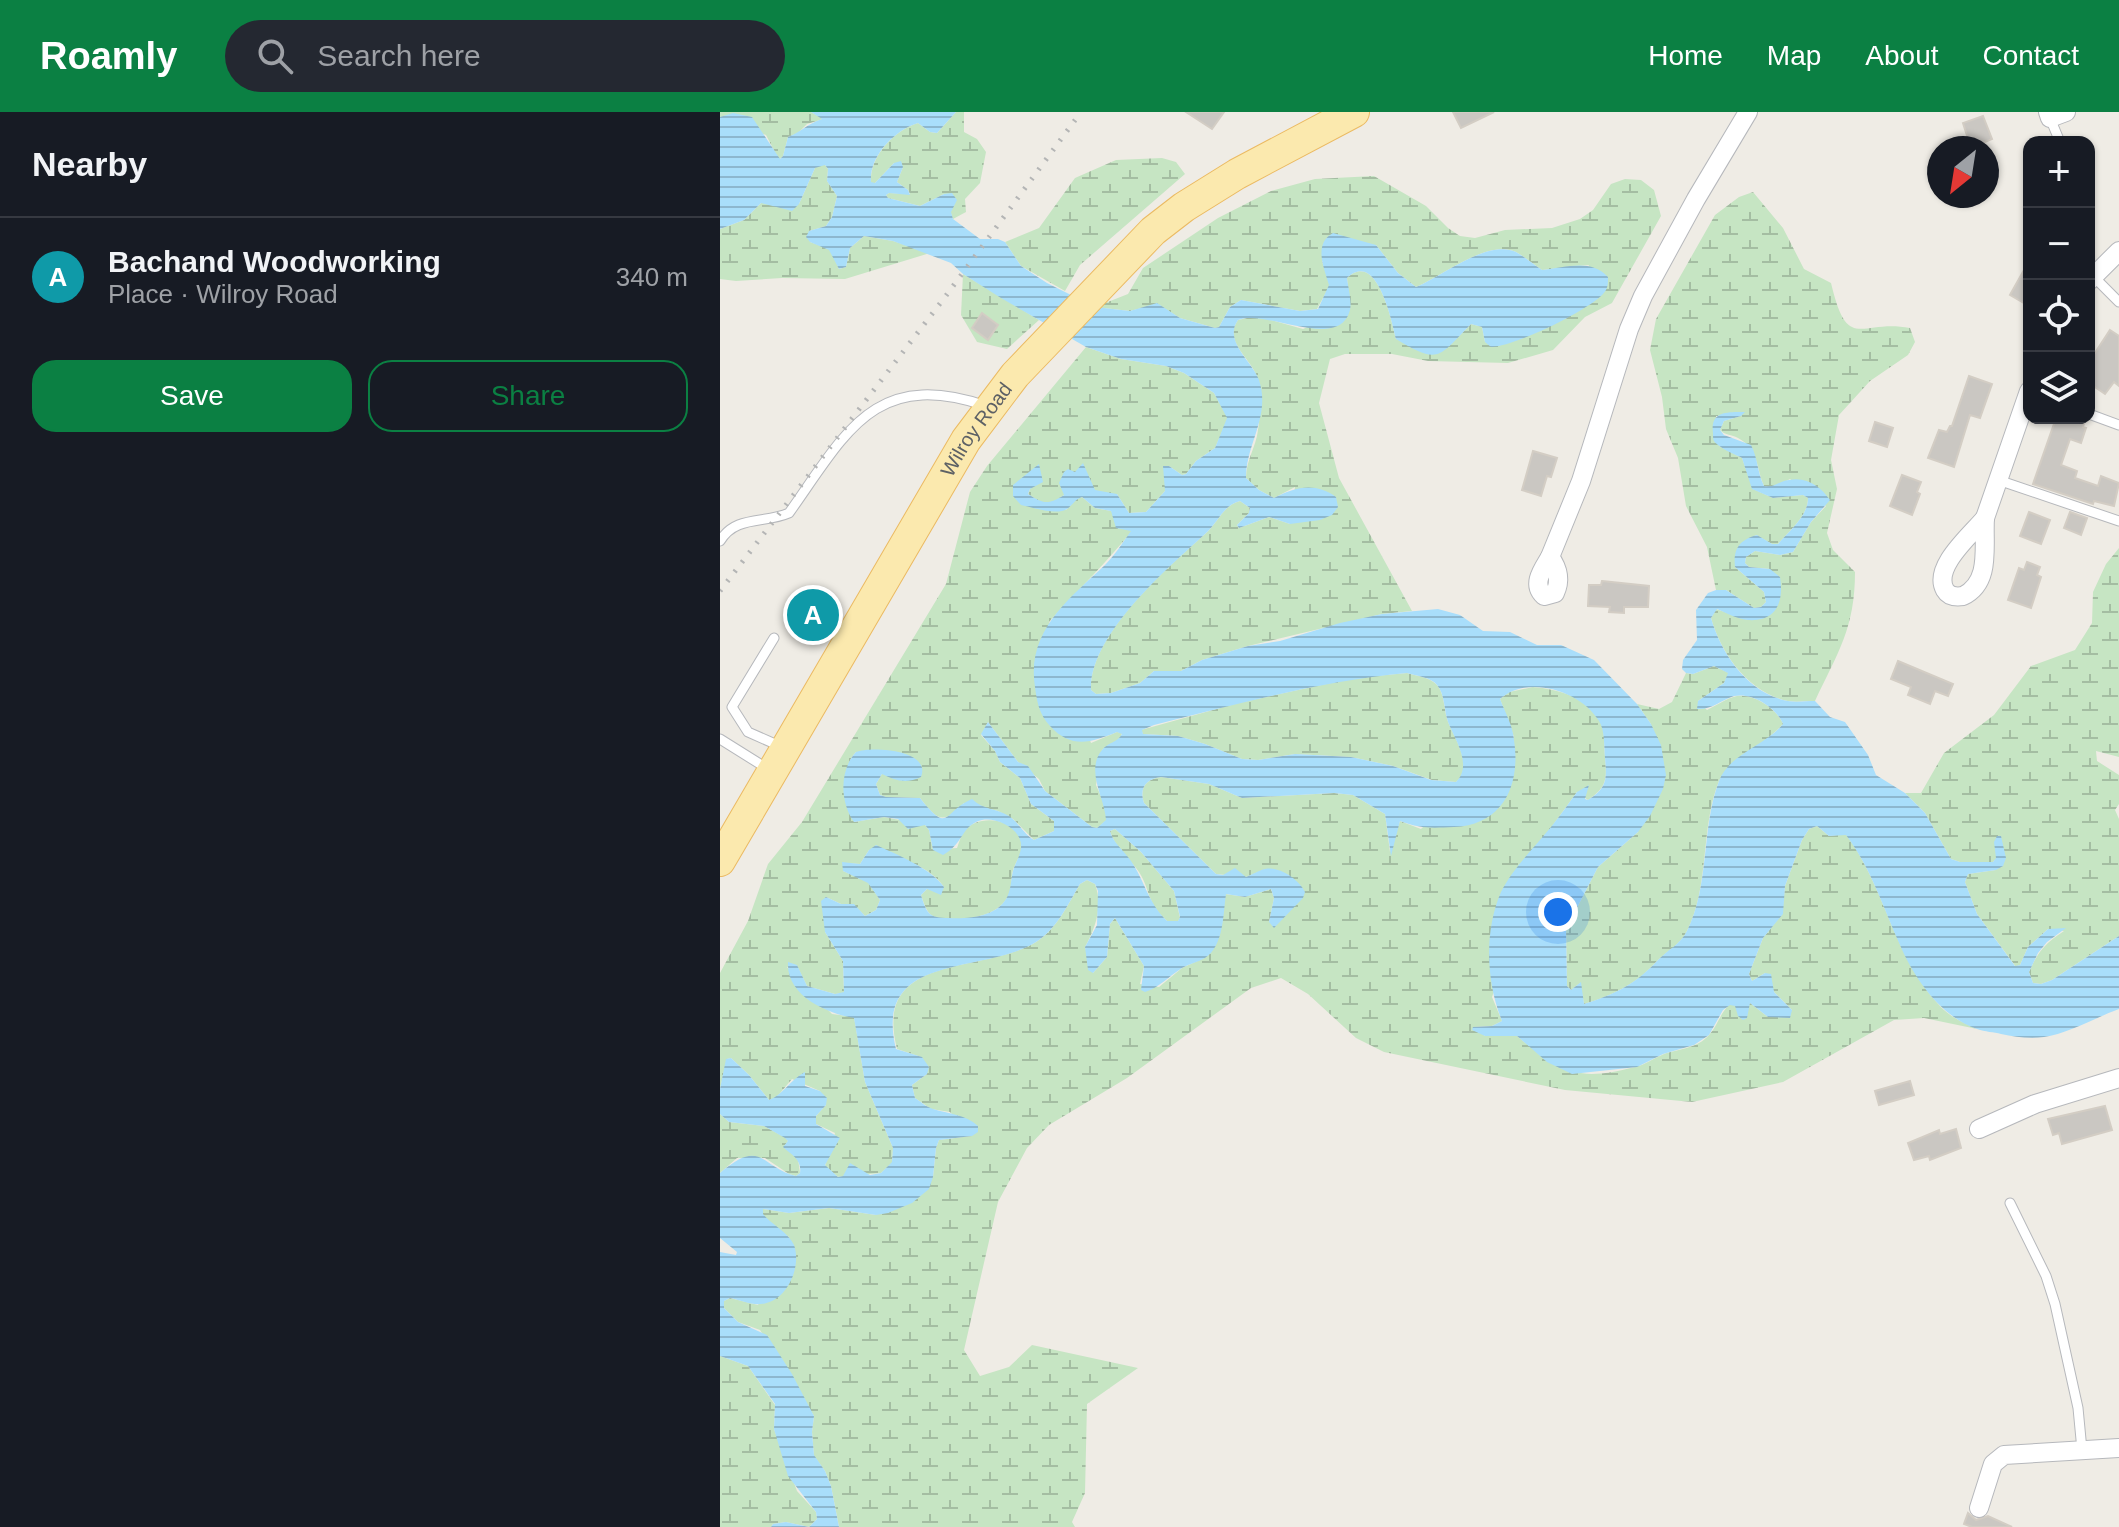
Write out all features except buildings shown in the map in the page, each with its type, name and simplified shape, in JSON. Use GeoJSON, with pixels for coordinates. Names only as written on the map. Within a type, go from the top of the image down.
{"type":"FeatureCollection","features":[{"type":"Feature","properties":{"kind":"main road","name":"Wilroy Road"},"geometry":{"type":"LineString","coordinates":[[724,844],[779,760],[966,440],[989,407],[1096,288],[1153,231],[1184,207],[1237,174],[1341,115]]}},
{"type":"Feature","properties":{"kind":"street"},"geometry":{"type":"LineString","coordinates":[[1550,557],[1586,468],[1629,329],[1643,296],[1748,112]]}},
{"type":"Feature","properties":{"kind":"street"},"geometry":{"type":"LineString","coordinates":[[2095,274],[2119,251]]}},
{"type":"Feature","properties":{"kind":"street"},"geometry":{"type":"LineString","coordinates":[[1985,518],[2023,409]]}},
{"type":"Feature","properties":{"kind":"street"},"geometry":{"type":"LineString","coordinates":[[1979,1129],[2035,1104],[2119,1078]]}},
{"type":"Feature","properties":{"kind":"street"},"geometry":{"type":"LineString","coordinates":[[1979,1508],[1997,1459],[2004,1455],[2119,1448]]}},
{"type":"Feature","properties":{"kind":"lane"},"geometry":{"type":"LineString","coordinates":[[2055,114],[2059,136]]}},
{"type":"Feature","properties":{"kind":"lane"},"geometry":{"type":"LineString","coordinates":[[2093,280],[2119,302]]}},
{"type":"Feature","properties":{"kind":"lane"},"geometry":{"type":"LineString","coordinates":[[720,541],[733,526],[746,521],[776,519],[789,513],[854,424],[887,402],[936,394],[957,396],[989,407]]}},
{"type":"Feature","properties":{"kind":"lane"},"geometry":{"type":"LineString","coordinates":[[2095,416],[2119,425]]}},
{"type":"Feature","properties":{"kind":"lane"},"geometry":{"type":"LineString","coordinates":[[1998,480],[2119,521]]}},
{"type":"Feature","properties":{"kind":"lane"},"geometry":{"type":"LineString","coordinates":[[774,638],[732,707],[748,732],[779,760]]}},
{"type":"Feature","properties":{"kind":"lane"},"geometry":{"type":"LineString","coordinates":[[720,739],[779,760]]}},
{"type":"Feature","properties":{"kind":"lane"},"geometry":{"type":"LineString","coordinates":[[2010,1203],[2046,1276],[2055,1304],[2078,1408],[2082,1450]]}},
{"type":"Feature","properties":{"kind":"green space"},"geometry":{"type":"Polygon","coordinates":[[[720,112],[811,112],[823,119],[807,124],[788,137],[779,160],[766,135],[720,117],[720,112]]]}},
{"type":"Feature","properties":{"kind":"green space"},"geometry":{"type":"Polygon","coordinates":[[[956,112],[964,112],[964,132],[977,139],[986,152],[980,183],[965,199],[966,212],[953,219],[944,194],[920,206],[888,198],[886,195],[889,193],[910,194],[897,182],[903,167],[894,163],[875,183],[871,183],[874,163],[892,138],[918,123],[937,133],[956,112]]]}},
{"type":"Feature","properties":{"kind":"green space"},"geometry":{"type":"Polygon","coordinates":[[[1162,158],[1176,162],[1185,174],[1080,265],[1065,291],[1021,266],[1005,242],[1039,228],[1075,178],[1116,160],[1162,158]]]}},
{"type":"Feature","properties":{"kind":"green space"},"geometry":{"type":"Polygon","coordinates":[[[819,165],[825,165],[828,169],[827,181],[837,196],[832,217],[826,226],[809,231],[810,242],[830,249],[839,269],[846,267],[850,248],[864,236],[930,253],[845,279],[720,279],[720,229],[744,220],[761,203],[799,204],[819,165]]]}},
{"type":"Feature","properties":{"kind":"green space"},"geometry":{"type":"Polygon","coordinates":[[[1374,176],[1426,206],[1460,236],[1475,238],[1505,230],[1552,228],[1580,219],[1593,210],[1611,184],[1625,179],[1641,180],[1654,190],[1661,216],[1612,303],[1585,317],[1553,350],[1508,363],[1428,361],[1392,354],[1345,354],[1330,359],[1319,403],[1339,478],[1412,611],[1382,614],[1248,646],[1202,660],[1181,671],[1154,671],[1140,683],[1111,693],[1096,694],[1091,690],[1094,669],[1116,625],[1152,584],[1210,530],[1229,506],[1240,501],[1250,508],[1237,525],[1239,528],[1269,517],[1290,524],[1295,487],[1274,498],[1246,478],[1258,430],[1260,391],[1255,372],[1236,343],[1234,328],[1238,320],[1256,316],[1303,329],[1350,308],[1347,278],[1358,272],[1367,273],[1375,280],[1387,305],[1396,339],[1448,347],[1471,324],[1482,327],[1485,342],[1498,346],[1567,318],[1589,265],[1542,270],[1516,252],[1492,250],[1465,260],[1416,287],[1398,273],[1376,245],[1322,261],[1330,285],[1317,309],[1300,311],[1241,300],[1230,307],[1219,327],[1215,328],[1180,318],[1157,304],[1130,311],[1095,307],[1128,294],[1143,268],[1218,218],[1271,191],[1315,179],[1374,176]]]}},
{"type":"Feature","properties":{"kind":"green space"},"geometry":{"type":"Polygon","coordinates":[[[1753,192],[1783,228],[1804,269],[1831,283],[1837,305],[1851,326],[1858,329],[1910,328],[1915,342],[1908,355],[1870,381],[1839,415],[1831,460],[1837,489],[1827,533],[1833,550],[1855,572],[1854,592],[1844,639],[1815,701],[1787,701],[1758,687],[1728,656],[1711,618],[1716,609],[1748,620],[1765,617],[1770,569],[1749,567],[1745,563],[1746,557],[1755,551],[1780,555],[1793,552],[1811,522],[1826,506],[1790,479],[1773,488],[1764,486],[1750,448],[1745,442],[1720,430],[1724,421],[1741,416],[1716,416],[1719,446],[1742,458],[1753,489],[1773,498],[1803,495],[1808,498],[1802,517],[1778,544],[1756,535],[1735,567],[1764,592],[1766,602],[1761,607],[1754,608],[1726,590],[1716,590],[1707,547],[1686,506],[1678,458],[1666,429],[1662,397],[1650,350],[1656,319],[1715,215],[1739,197],[1753,192]]]}},
{"type":"Feature","properties":{"kind":"green space"},"geometry":{"type":"Polygon","coordinates":[[[963,274],[1039,320],[1007,349],[977,342],[961,315],[963,274]]]}},
{"type":"Feature","properties":{"kind":"green space"},"geometry":{"type":"Polygon","coordinates":[[[1086,347],[1121,359],[1166,366],[1184,373],[1214,393],[1228,418],[1215,448],[1196,461],[1186,474],[1182,475],[1169,466],[1165,491],[1146,512],[1129,513],[1117,494],[1064,495],[1053,503],[1042,503],[1028,494],[1030,489],[1013,496],[1066,510],[1082,497],[1095,508],[1111,511],[1132,531],[1049,622],[1091,743],[1117,732],[1122,733],[1120,739],[1102,750],[1096,785],[1106,808],[1107,820],[1097,828],[1092,827],[1045,791],[1039,779],[1018,762],[988,722],[981,735],[1000,762],[1020,778],[1031,804],[1054,821],[1054,831],[1034,840],[1013,819],[998,811],[964,803],[951,815],[941,817],[920,798],[880,795],[876,784],[882,774],[856,752],[851,760],[846,776],[854,822],[884,817],[925,825],[933,850],[957,848],[963,833],[971,825],[989,820],[999,821],[1015,830],[1022,847],[1005,901],[986,914],[963,919],[941,918],[929,913],[921,895],[927,889],[944,887],[929,872],[910,862],[869,850],[860,864],[843,863],[843,871],[868,882],[880,900],[876,910],[865,916],[853,904],[841,904],[826,897],[825,932],[843,961],[844,993],[835,994],[807,986],[797,966],[787,967],[832,1014],[854,1017],[865,1082],[893,1148],[892,1163],[881,1173],[838,1177],[825,1166],[835,1133],[816,1124],[816,1116],[826,1105],[820,1091],[792,1079],[776,1098],[769,1100],[731,1058],[727,1059],[720,1089],[720,973],[748,921],[768,864],[802,822],[946,584],[970,492],[987,466],[1086,347]]]}},
{"type":"Feature","properties":{"kind":"green space"},"geometry":{"type":"Polygon","coordinates":[[[2119,548],[2119,757],[2096,751],[2097,761],[2119,775],[2119,804],[2115,810],[2119,819],[2119,936],[2052,980],[2033,983],[2029,972],[2036,959],[2047,944],[2064,931],[2048,929],[2028,947],[2020,965],[2016,967],[1977,914],[1965,882],[1968,874],[1996,870],[1996,859],[1993,862],[1960,862],[1951,859],[1925,813],[1905,793],[1921,793],[1944,753],[1994,715],[2031,666],[2075,650],[2092,623],[2093,592],[2106,564],[2119,548]]]}},
{"type":"Feature","properties":{"kind":"green space"},"geometry":{"type":"Polygon","coordinates":[[[1714,666],[1729,673],[1724,683],[1698,701],[1707,710],[1730,698],[1751,697],[1776,713],[1783,724],[1719,781],[1709,818],[1699,895],[1684,936],[1642,976],[1614,993],[1584,1004],[1580,983],[1571,990],[1567,986],[1566,929],[1598,867],[1638,832],[1651,724],[1637,704],[1659,709],[1672,702],[1686,673],[1693,674],[1714,666]]]}},
{"type":"Feature","properties":{"kind":"green space"},"geometry":{"type":"Polygon","coordinates":[[[1407,673],[1430,680],[1441,691],[1447,719],[1463,759],[1461,775],[1456,782],[1432,780],[1393,766],[1351,757],[1295,754],[1258,760],[1242,759],[1178,736],[1143,734],[1141,730],[1238,703],[1354,678],[1407,673]]]}},
{"type":"Feature","properties":{"kind":"green space"},"geometry":{"type":"Polygon","coordinates":[[[1533,687],[1573,697],[1591,708],[1604,733],[1606,777],[1599,791],[1588,800],[1577,792],[1553,825],[1492,997],[1502,1021],[1492,1026],[1474,1027],[1485,1036],[1517,1036],[1558,1066],[1584,1074],[1598,1074],[1639,1066],[1699,1043],[1712,1031],[1730,1004],[1747,1006],[1750,1003],[1768,1017],[1792,1010],[1774,992],[1765,973],[1752,981],[1749,974],[1763,938],[1782,914],[1785,886],[1802,840],[1809,829],[1817,826],[1829,836],[1846,834],[1871,876],[1900,944],[1924,987],[1948,1013],[1977,1029],[1924,1018],[1894,1020],[1783,1082],[1692,1102],[1565,1090],[1384,1052],[1356,1038],[1308,994],[1281,978],[1251,988],[1127,1078],[1049,1125],[1027,1148],[998,1202],[964,1350],[980,1376],[1009,1367],[1032,1345],[1138,1368],[1087,1404],[1085,1493],[1072,1522],[1075,1527],[839,1527],[831,1486],[814,1456],[814,1416],[760,1330],[738,1322],[724,1308],[724,1301],[730,1298],[758,1305],[789,1237],[772,1226],[762,1214],[763,1209],[789,1213],[829,1208],[876,1215],[933,1177],[939,1140],[971,1136],[950,1112],[931,1109],[915,1098],[912,1085],[927,1074],[921,1057],[897,1049],[894,1018],[901,996],[916,981],[937,971],[1014,952],[1036,942],[1056,923],[1080,884],[1087,880],[1095,884],[1098,900],[1095,924],[1085,947],[1093,973],[1107,957],[1110,924],[1115,918],[1144,966],[1140,984],[1159,987],[1182,968],[1206,957],[1222,924],[1225,894],[1245,897],[1271,889],[1274,898],[1269,922],[1302,898],[1266,869],[1246,877],[1216,874],[1144,803],[1142,793],[1148,782],[1161,777],[1209,784],[1242,798],[1334,793],[1353,795],[1385,814],[1390,852],[1400,821],[1421,829],[1514,737],[1500,699],[1509,692],[1533,687]]]}},
{"type":"Feature","properties":{"kind":"green space"},"geometry":{"type":"Polygon","coordinates":[[[1115,829],[1141,852],[1174,891],[1178,921],[1167,921],[1155,908],[1139,872],[1112,837],[1110,831],[1115,829]]]}},
{"type":"Feature","properties":{"kind":"green space"},"geometry":{"type":"Polygon","coordinates":[[[720,1114],[729,1122],[764,1126],[786,1138],[788,1141],[784,1147],[798,1159],[800,1173],[796,1176],[789,1174],[765,1158],[737,1158],[720,1173],[720,1114]]]}},
{"type":"Feature","properties":{"kind":"green space"},"geometry":{"type":"Polygon","coordinates":[[[720,1356],[748,1366],[775,1405],[774,1429],[797,1491],[816,1512],[817,1519],[809,1527],[786,1522],[771,1527],[720,1527],[720,1356]]]}},
{"type":"Feature","properties":{"kind":"water"},"geometry":{"type":"Polygon","coordinates":[[[811,112],[956,112],[937,133],[918,123],[892,138],[874,163],[871,182],[875,183],[894,163],[901,161],[903,167],[897,182],[910,195],[889,193],[886,195],[888,198],[920,206],[952,193],[957,200],[951,212],[953,219],[980,239],[1005,242],[1021,266],[1047,283],[1095,307],[1130,311],[1157,303],[1180,318],[1215,328],[1219,327],[1230,307],[1241,300],[1300,311],[1318,309],[1329,285],[1323,264],[1323,243],[1333,233],[1376,245],[1398,273],[1416,287],[1465,260],[1492,250],[1516,252],[1542,270],[1586,266],[1601,271],[1608,277],[1607,286],[1605,292],[1594,301],[1533,335],[1491,347],[1485,342],[1482,327],[1471,324],[1437,354],[1430,355],[1410,347],[1396,339],[1387,305],[1375,280],[1367,273],[1358,272],[1347,278],[1350,310],[1343,322],[1332,328],[1300,327],[1265,319],[1238,320],[1234,328],[1236,343],[1259,380],[1262,393],[1260,418],[1246,478],[1274,498],[1297,489],[1320,489],[1336,497],[1338,507],[1332,515],[1320,520],[1290,524],[1269,517],[1239,528],[1237,525],[1250,508],[1240,501],[1229,506],[1210,530],[1152,584],[1116,625],[1094,669],[1091,690],[1096,694],[1111,693],[1140,683],[1154,671],[1181,671],[1202,660],[1248,646],[1280,641],[1340,623],[1382,614],[1438,609],[1460,615],[1483,631],[1510,632],[1537,645],[1561,645],[1594,660],[1637,704],[1651,724],[1661,745],[1666,775],[1650,816],[1638,832],[1598,867],[1566,929],[1567,986],[1571,990],[1581,982],[1584,1004],[1605,997],[1641,976],[1684,936],[1699,895],[1713,799],[1719,781],[1731,764],[1783,724],[1770,707],[1748,696],[1734,696],[1697,709],[1698,701],[1724,683],[1728,673],[1714,666],[1693,674],[1682,669],[1683,660],[1697,640],[1696,610],[1708,593],[1726,590],[1754,608],[1766,602],[1764,592],[1735,567],[1738,546],[1757,535],[1778,544],[1798,522],[1807,505],[1808,498],[1803,495],[1773,498],[1752,489],[1742,458],[1714,441],[1713,426],[1717,417],[1745,412],[1724,421],[1720,430],[1724,435],[1751,445],[1764,486],[1796,479],[1808,481],[1830,500],[1811,522],[1793,552],[1780,555],[1755,551],[1746,557],[1745,563],[1749,567],[1770,569],[1780,577],[1781,594],[1772,614],[1758,620],[1740,618],[1717,609],[1711,618],[1728,657],[1747,679],[1770,695],[1787,701],[1815,701],[1830,717],[1845,722],[1868,755],[1876,775],[1905,793],[1925,813],[1951,859],[1993,862],[1996,858],[1994,842],[1997,836],[2001,836],[2006,858],[2003,866],[1968,874],[1965,882],[1977,914],[2015,966],[2020,965],[2028,947],[2048,929],[2066,928],[2038,953],[2029,972],[2033,983],[2052,980],[2119,936],[2119,1009],[2039,1038],[1986,1031],[1964,1023],[1941,1006],[1921,983],[1900,945],[1870,874],[1846,835],[1829,836],[1817,826],[1809,829],[1802,840],[1785,886],[1783,914],[1763,938],[1749,974],[1752,981],[1765,973],[1771,974],[1774,992],[1792,1010],[1790,1018],[1768,1017],[1750,1003],[1747,1018],[1743,1020],[1735,1006],[1730,1005],[1723,1010],[1709,1035],[1694,1045],[1663,1054],[1637,1067],[1572,1074],[1547,1062],[1517,1036],[1485,1036],[1472,1030],[1473,1027],[1492,1026],[1502,1021],[1493,990],[1489,956],[1492,923],[1501,892],[1577,792],[1589,785],[1585,799],[1588,800],[1599,791],[1606,777],[1602,729],[1591,710],[1580,701],[1553,689],[1539,687],[1512,692],[1500,699],[1512,730],[1515,757],[1511,787],[1505,800],[1485,819],[1471,825],[1427,827],[1400,821],[1391,856],[1385,814],[1353,795],[1334,793],[1242,798],[1209,784],[1161,777],[1151,780],[1143,789],[1144,803],[1216,874],[1223,875],[1235,868],[1246,877],[1263,870],[1277,870],[1298,883],[1305,892],[1303,898],[1274,928],[1269,922],[1274,898],[1271,889],[1245,897],[1226,894],[1222,929],[1211,953],[1145,992],[1141,990],[1144,966],[1115,918],[1110,924],[1107,957],[1093,973],[1088,970],[1085,947],[1097,925],[1098,891],[1095,884],[1087,880],[1080,884],[1056,923],[1036,942],[1014,952],[938,971],[916,981],[900,996],[893,1018],[896,1049],[922,1057],[929,1067],[927,1074],[912,1085],[915,1098],[930,1108],[968,1119],[978,1126],[978,1132],[972,1136],[939,1140],[929,1189],[912,1203],[888,1213],[876,1215],[829,1208],[789,1213],[763,1209],[763,1214],[794,1245],[794,1273],[785,1290],[770,1302],[753,1304],[730,1298],[724,1301],[724,1308],[738,1322],[767,1335],[814,1416],[814,1455],[831,1486],[839,1527],[809,1527],[817,1519],[816,1512],[788,1476],[774,1429],[775,1404],[748,1366],[720,1356],[720,1252],[736,1255],[737,1252],[720,1238],[720,1173],[734,1162],[753,1156],[784,1172],[796,1176],[800,1173],[796,1158],[783,1147],[788,1141],[785,1138],[764,1126],[729,1122],[720,1114],[720,1089],[726,1059],[731,1058],[749,1075],[769,1100],[805,1072],[805,1086],[820,1091],[827,1098],[826,1105],[816,1116],[816,1124],[840,1138],[825,1165],[838,1177],[843,1176],[850,1163],[870,1175],[881,1173],[892,1162],[893,1148],[865,1082],[854,1018],[810,1001],[794,984],[788,962],[797,965],[807,986],[835,994],[844,992],[843,961],[825,932],[821,901],[826,897],[841,904],[854,904],[865,916],[876,910],[880,900],[868,883],[843,871],[842,862],[860,864],[876,845],[922,868],[944,887],[941,895],[927,889],[921,895],[930,914],[942,918],[974,917],[991,912],[1004,902],[1021,842],[1008,826],[982,820],[970,826],[955,846],[943,855],[933,850],[925,825],[908,829],[898,819],[884,817],[854,822],[846,806],[843,787],[850,759],[856,752],[864,750],[886,750],[918,761],[922,768],[921,777],[901,781],[882,774],[876,784],[880,795],[920,798],[942,818],[972,799],[1009,816],[1034,840],[1054,831],[1054,821],[1031,804],[1020,778],[1000,762],[981,734],[988,722],[1018,762],[1028,766],[1045,791],[1092,827],[1097,828],[1106,820],[1095,767],[1102,750],[1122,734],[1117,732],[1082,742],[1058,734],[1039,708],[1034,667],[1037,649],[1053,618],[1109,561],[1131,531],[1116,528],[1111,511],[1095,508],[1082,497],[1062,511],[1021,505],[1013,496],[1013,485],[1039,464],[1043,482],[1030,489],[1028,494],[1050,502],[1064,495],[1059,483],[1064,472],[1068,469],[1075,472],[1083,463],[1095,490],[1117,494],[1129,513],[1146,512],[1165,491],[1163,466],[1186,474],[1196,461],[1215,448],[1227,418],[1214,393],[1184,373],[1166,366],[1121,359],[1086,347],[1001,298],[951,263],[893,241],[864,236],[850,248],[846,267],[839,269],[829,250],[806,237],[809,231],[826,226],[832,217],[837,196],[827,181],[828,169],[825,165],[815,168],[799,204],[792,211],[761,203],[744,220],[720,229],[720,117],[733,113],[752,117],[780,159],[788,137],[822,119],[811,112]],[[1407,673],[1279,694],[1142,730],[1143,734],[1178,736],[1242,759],[1258,760],[1295,754],[1351,757],[1393,766],[1431,780],[1456,782],[1461,775],[1463,760],[1448,722],[1440,689],[1431,680],[1407,673]],[[1115,829],[1110,831],[1113,838],[1133,865],[1160,914],[1167,921],[1178,921],[1180,917],[1174,891],[1141,852],[1115,829]]]}},
{"type":"Feature","properties":{"kind":"water"},"geometry":{"type":"Polygon","coordinates":[[[786,1522],[809,1527],[771,1527],[786,1522]]]}},
{"type":"Feature","properties":{"kind":"railway"},"geometry":{"type":"LineString","coordinates":[[720,591],[945,297],[1081,112]]}},
{"type":"Feature","properties":{"kind":"place","name":"Bachand Woodworking"},"geometry":{"type":"Point","coordinates":[813,615]}}]}
